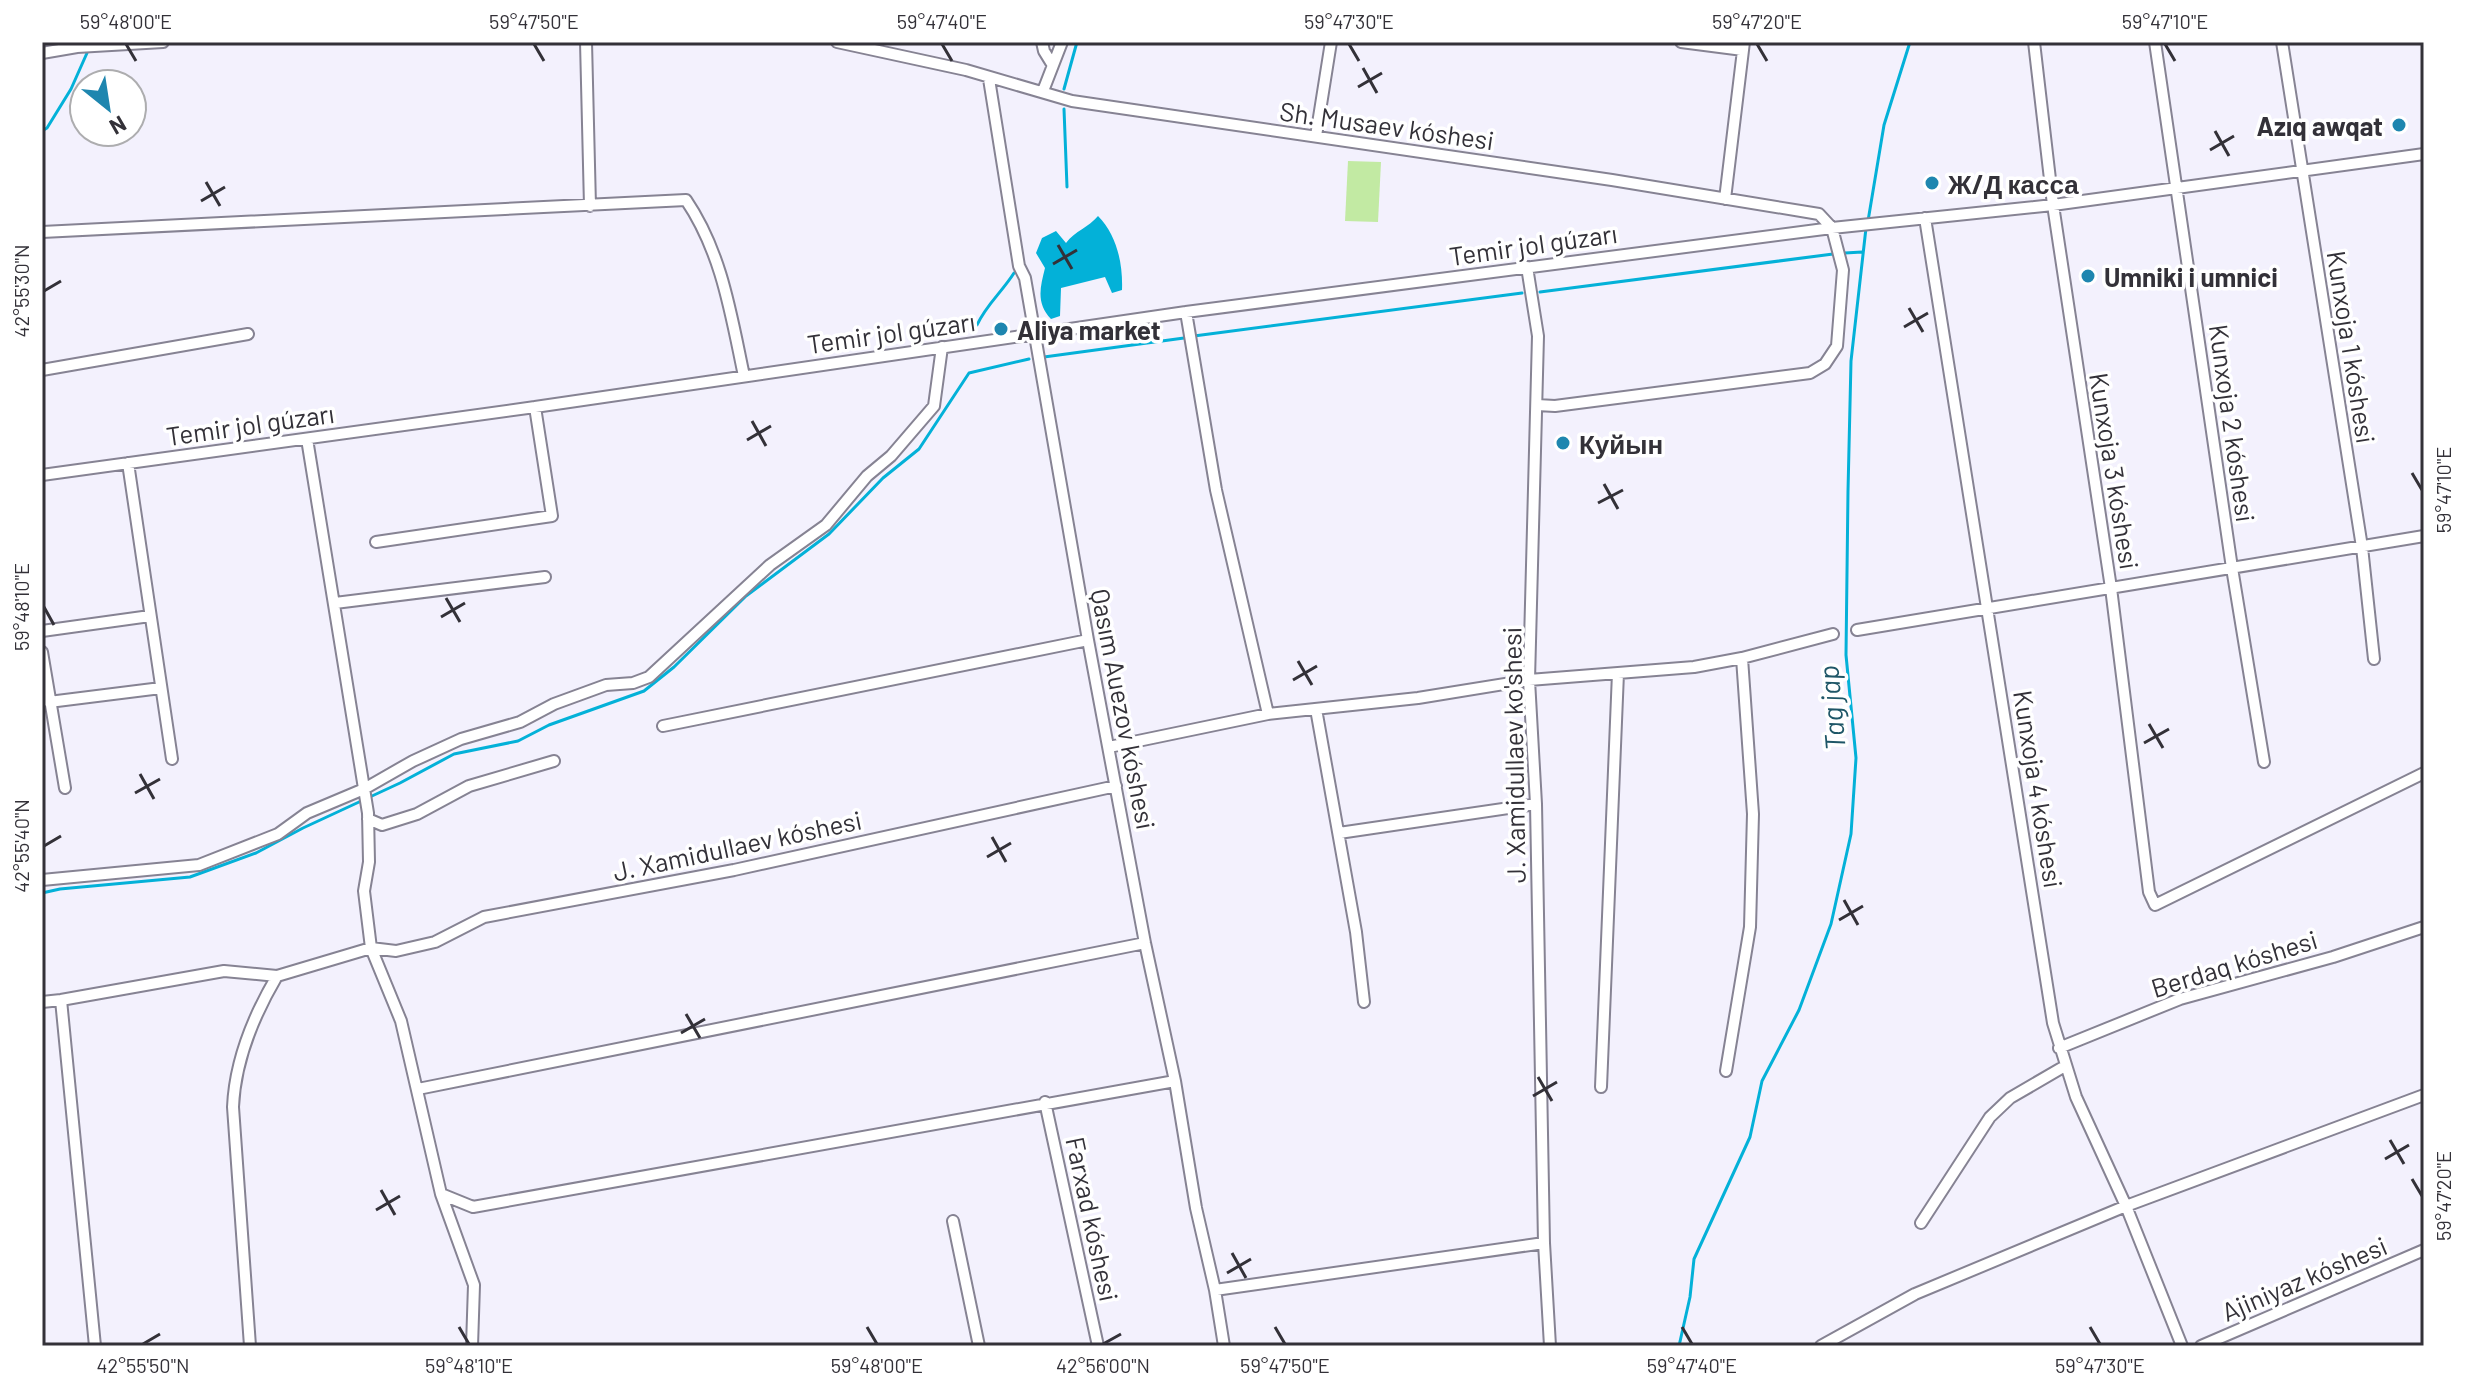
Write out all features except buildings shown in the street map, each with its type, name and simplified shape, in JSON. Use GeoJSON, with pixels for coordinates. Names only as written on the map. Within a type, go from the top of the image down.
{"type":"FeatureCollection","features":[{"type":"Feature","properties":{"kind":"street"},"geometry":{"type":"LineString","coordinates":[[42,53],[74,44],[163,42]]}},
{"type":"Feature","properties":{"kind":"street"},"geometry":{"type":"LineString","coordinates":[[586,42],[590,206]]}},
{"type":"Feature","properties":{"kind":"street","name":"Sh. Musaev kóshesi"},"geometry":{"type":"LineString","coordinates":[[837,42],[966,70],[1072,101],[1819,214],[1837,227]]}},
{"type":"Feature","properties":{"kind":"street"},"geometry":{"type":"LineString","coordinates":[[1042,42],[1052,64]]}},
{"type":"Feature","properties":{"kind":"street"},"geometry":{"type":"LineString","coordinates":[[1043,91],[1062,42]]}},
{"type":"Feature","properties":{"kind":"street"},"geometry":{"type":"LineString","coordinates":[[1316,136],[1331,42]]}},
{"type":"Feature","properties":{"kind":"street"},"geometry":{"type":"LineString","coordinates":[[1681,42],[1744,46],[1725,199]]}},
{"type":"Feature","properties":{"kind":"street","name":"Kunxoja 3 kóshesi"},"geometry":{"type":"LineString","coordinates":[[2034,42],[2053,205],[2111,588],[2149,892],[2155,905],[2424,773]]}},
{"type":"Feature","properties":{"kind":"street","name":"Kunxoja 2 kóshesi"},"geometry":{"type":"LineString","coordinates":[[2155,42],[2232,568],[2264,762]]}},
{"type":"Feature","properties":{"kind":"street","name":"Kunxoja 1 kóshesi"},"geometry":{"type":"LineString","coordinates":[[2282,42],[2362,547],[2374,659]]}},
{"type":"Feature","properties":{"kind":"street","name":"Qasım Auezov kóshesi"},"geometry":{"type":"LineString","coordinates":[[989,79],[1019,266],[1025,278],[1088,640],[1224,1346]]}},
{"type":"Feature","properties":{"kind":"street"},"geometry":{"type":"LineString","coordinates":[[1925,218],[2053,205],[2424,154]]}},
{"type":"Feature","properties":{"kind":"street"},"geometry":{"type":"LineString","coordinates":[[42,232],[686,200],[700,221],[721,271],[744,376]]}},
{"type":"Feature","properties":{"kind":"street","name":"Temir jol gúzarı"},"geometry":{"type":"LineString","coordinates":[[42,475],[1186,312],[1925,218]]}},
{"type":"Feature","properties":{"kind":"street","name":"Kunxoja 4 kóshesi"},"geometry":{"type":"LineString","coordinates":[[1925,218],[2059,1048],[2076,1097],[2126,1206],[2182,1346]]}},
{"type":"Feature","properties":{"kind":"street"},"geometry":{"type":"LineString","coordinates":[[1537,405],[1555,406],[1810,373],[1825,364],[1837,346],[1843,270],[1837,227]]}},
{"type":"Feature","properties":{"kind":"street","name":"J. Xamidullaev ko'shesi"},"geometry":{"type":"LineString","coordinates":[[1527,267],[1538,336],[1529,680],[1536,804],[1544,1243],[1550,1346]]}},
{"type":"Feature","properties":{"kind":"street"},"geometry":{"type":"LineString","coordinates":[[1186,312],[1216,490],[1268,714]]}},
{"type":"Feature","properties":{"kind":"street"},"geometry":{"type":"LineString","coordinates":[[42,370],[248,334]]}},
{"type":"Feature","properties":{"kind":"street"},"geometry":{"type":"LineString","coordinates":[[42,880],[199,865],[278,834],[307,813],[364,789],[413,761],[461,739],[520,722],[554,704],[606,685],[633,683],[649,677],[770,565],[826,525],[867,476],[891,456],[934,406],[942,347]]}},
{"type":"Feature","properties":{"kind":"street"},"geometry":{"type":"LineString","coordinates":[[376,542],[552,516],[535,407]]}},
{"type":"Feature","properties":{"kind":"street"},"geometry":{"type":"LineString","coordinates":[[307,439],[368,816],[369,862],[364,891],[371,948],[401,1021],[441,1194],[474,1285],[472,1346]]}},
{"type":"Feature","properties":{"kind":"street"},"geometry":{"type":"LineString","coordinates":[[128,463],[172,759]]}},
{"type":"Feature","properties":{"kind":"street"},"geometry":{"type":"LineString","coordinates":[[1857,630],[2424,536]]}},
{"type":"Feature","properties":{"kind":"street"},"geometry":{"type":"LineString","coordinates":[[335,603],[545,577]]}},
{"type":"Feature","properties":{"kind":"street"},"geometry":{"type":"LineString","coordinates":[[42,631],[150,616]]}},
{"type":"Feature","properties":{"kind":"street"},"geometry":{"type":"LineString","coordinates":[[1109,747],[1268,714],[1418,698],[1529,680],[1694,667],[1833,634]]}},
{"type":"Feature","properties":{"kind":"street"},"geometry":{"type":"LineString","coordinates":[[663,726],[1088,640]]}},
{"type":"Feature","properties":{"kind":"street"},"geometry":{"type":"LineString","coordinates":[[42,652],[65,788]]}},
{"type":"Feature","properties":{"kind":"street"},"geometry":{"type":"LineString","coordinates":[[1726,1071],[1750,927],[1753,814],[1742,658]]}},
{"type":"Feature","properties":{"kind":"street"},"geometry":{"type":"LineString","coordinates":[[1601,1087],[1618,673]]}},
{"type":"Feature","properties":{"kind":"street"},"geometry":{"type":"LineString","coordinates":[[49,702],[161,688]]}},
{"type":"Feature","properties":{"kind":"street"},"geometry":{"type":"LineString","coordinates":[[1316,709],[1356,932],[1364,1002]]}},
{"type":"Feature","properties":{"kind":"street"},"geometry":{"type":"LineString","coordinates":[[368,816],[382,825],[417,814],[469,786],[554,761]]}},
{"type":"Feature","properties":{"kind":"street","name":"J. Xamidullaev kóshesi"},"geometry":{"type":"LineString","coordinates":[[277,976],[371,948],[396,951],[435,942],[484,917],[734,870],[1116,786]]}},
{"type":"Feature","properties":{"kind":"street"},"geometry":{"type":"LineString","coordinates":[[1339,833],[1536,804]]}},
{"type":"Feature","properties":{"kind":"street","name":"Berdaq kóshesi"},"geometry":{"type":"LineString","coordinates":[[2059,1048],[2180,999],[2333,957],[2424,927]]}},
{"type":"Feature","properties":{"kind":"street"},"geometry":{"type":"LineString","coordinates":[[418,1089],[1145,943]]}},
{"type":"Feature","properties":{"kind":"street"},"geometry":{"type":"LineString","coordinates":[[42,1002],[224,971],[277,976],[252,1028],[234,1080],[233,1107],[250,1346]]}},
{"type":"Feature","properties":{"kind":"street"},"geometry":{"type":"LineString","coordinates":[[61,1000],[95,1346]]}},
{"type":"Feature","properties":{"kind":"street"},"geometry":{"type":"LineString","coordinates":[[1921,1223],[1990,1117],[2010,1098],[2065,1066]]}},
{"type":"Feature","properties":{"kind":"street"},"geometry":{"type":"LineString","coordinates":[[441,1194],[473,1207],[1175,1081]]}},
{"type":"Feature","properties":{"kind":"street"},"geometry":{"type":"LineString","coordinates":[[1821,1346],[1915,1294],[2126,1206],[2424,1095]]}},
{"type":"Feature","properties":{"kind":"street","name":"Farxad kóshesi"},"geometry":{"type":"LineString","coordinates":[[1045,1102],[1098,1346]]}},
{"type":"Feature","properties":{"kind":"street"},"geometry":{"type":"LineString","coordinates":[[953,1221],[979,1346]]}},
{"type":"Feature","properties":{"kind":"street"},"geometry":{"type":"LineString","coordinates":[[1215,1290],[1544,1243]]}},
{"type":"Feature","properties":{"kind":"street","name":"Ajiniyaz kóshesi"},"geometry":{"type":"LineString","coordinates":[[2201,1346],[2424,1250]]}},
{"type":"Feature","properties":{"kind":"green space"},"geometry":{"type":"Polygon","coordinates":[[[1348,161],[1381,162],[1378,222],[1345,221],[1348,161]]]}},
{"type":"Feature","properties":{"kind":"water"},"geometry":{"type":"Polygon","coordinates":[[[1098,216],[1118,250],[1122,290],[1112,293],[1105,277],[1061,288],[1060,316],[1051,319],[1040,295],[1045,268],[1036,253],[1042,238],[1056,231],[1066,243],[1098,216]]]}},
{"type":"Feature","properties":{"kind":"waterway"},"geometry":{"type":"LineString","coordinates":[[1064,89],[1077,42]]}},
{"type":"Feature","properties":{"kind":"waterway","name":"Tag jap"},"geometry":{"type":"LineString","coordinates":[[1868,221],[1884,125],[1910,42]]}},
{"type":"Feature","properties":{"kind":"waterway"},"geometry":{"type":"LineString","coordinates":[[42,131],[47,128],[71,89],[87,53]]}},
{"type":"Feature","properties":{"kind":"waterway"},"geometry":{"type":"LineString","coordinates":[[1064,109],[1067,187]]}},
{"type":"Feature","properties":{"kind":"waterway","name":"Tag jap"},"geometry":{"type":"LineString","coordinates":[[1679,1346],[1690,1297],[1694,1259],[1750,1137],[1762,1081],[1799,1010],[1831,924],[1851,834],[1856,758],[1846,655],[1851,361],[1866,228]]}},
{"type":"Feature","properties":{"kind":"waterway"},"geometry":{"type":"LineString","coordinates":[[1845,253],[1862,252]]}},
{"type":"Feature","properties":{"kind":"waterway"},"geometry":{"type":"LineString","coordinates":[[1540,292],[1833,254]]}},
{"type":"Feature","properties":{"kind":"waterway"},"geometry":{"type":"LineString","coordinates":[[977,325],[1014,273]]}},
{"type":"Feature","properties":{"kind":"waterway"},"geometry":{"type":"LineString","coordinates":[[1194,336],[1522,293]]}},
{"type":"Feature","properties":{"kind":"waterway"},"geometry":{"type":"LineString","coordinates":[[1044,357],[1184,338]]}},
{"type":"Feature","properties":{"kind":"waterway"},"geometry":{"type":"LineString","coordinates":[[42,893],[190,877],[256,853],[454,754],[518,741],[549,725],[644,691],[674,667],[746,596],[829,534],[883,478],[919,449],[969,373],[1029,359]]}},
{"type":"Feature","properties":{"kind":"place","name":"Azıq awqat"},"geometry":{"type":"Point","coordinates":[2399,125]}},
{"type":"Feature","properties":{"kind":"place","name":"Ж/Д касса"},"geometry":{"type":"Point","coordinates":[1932,183]}},
{"type":"Feature","properties":{"kind":"place","name":"Umniki i umnici"},"geometry":{"type":"Point","coordinates":[2088,276]}},
{"type":"Feature","properties":{"kind":"place","name":"Aliya market"},"geometry":{"type":"Point","coordinates":[1001,329]}},
{"type":"Feature","properties":{"kind":"place","name":"Куйын"},"geometry":{"type":"Point","coordinates":[1563,443]}}]}
